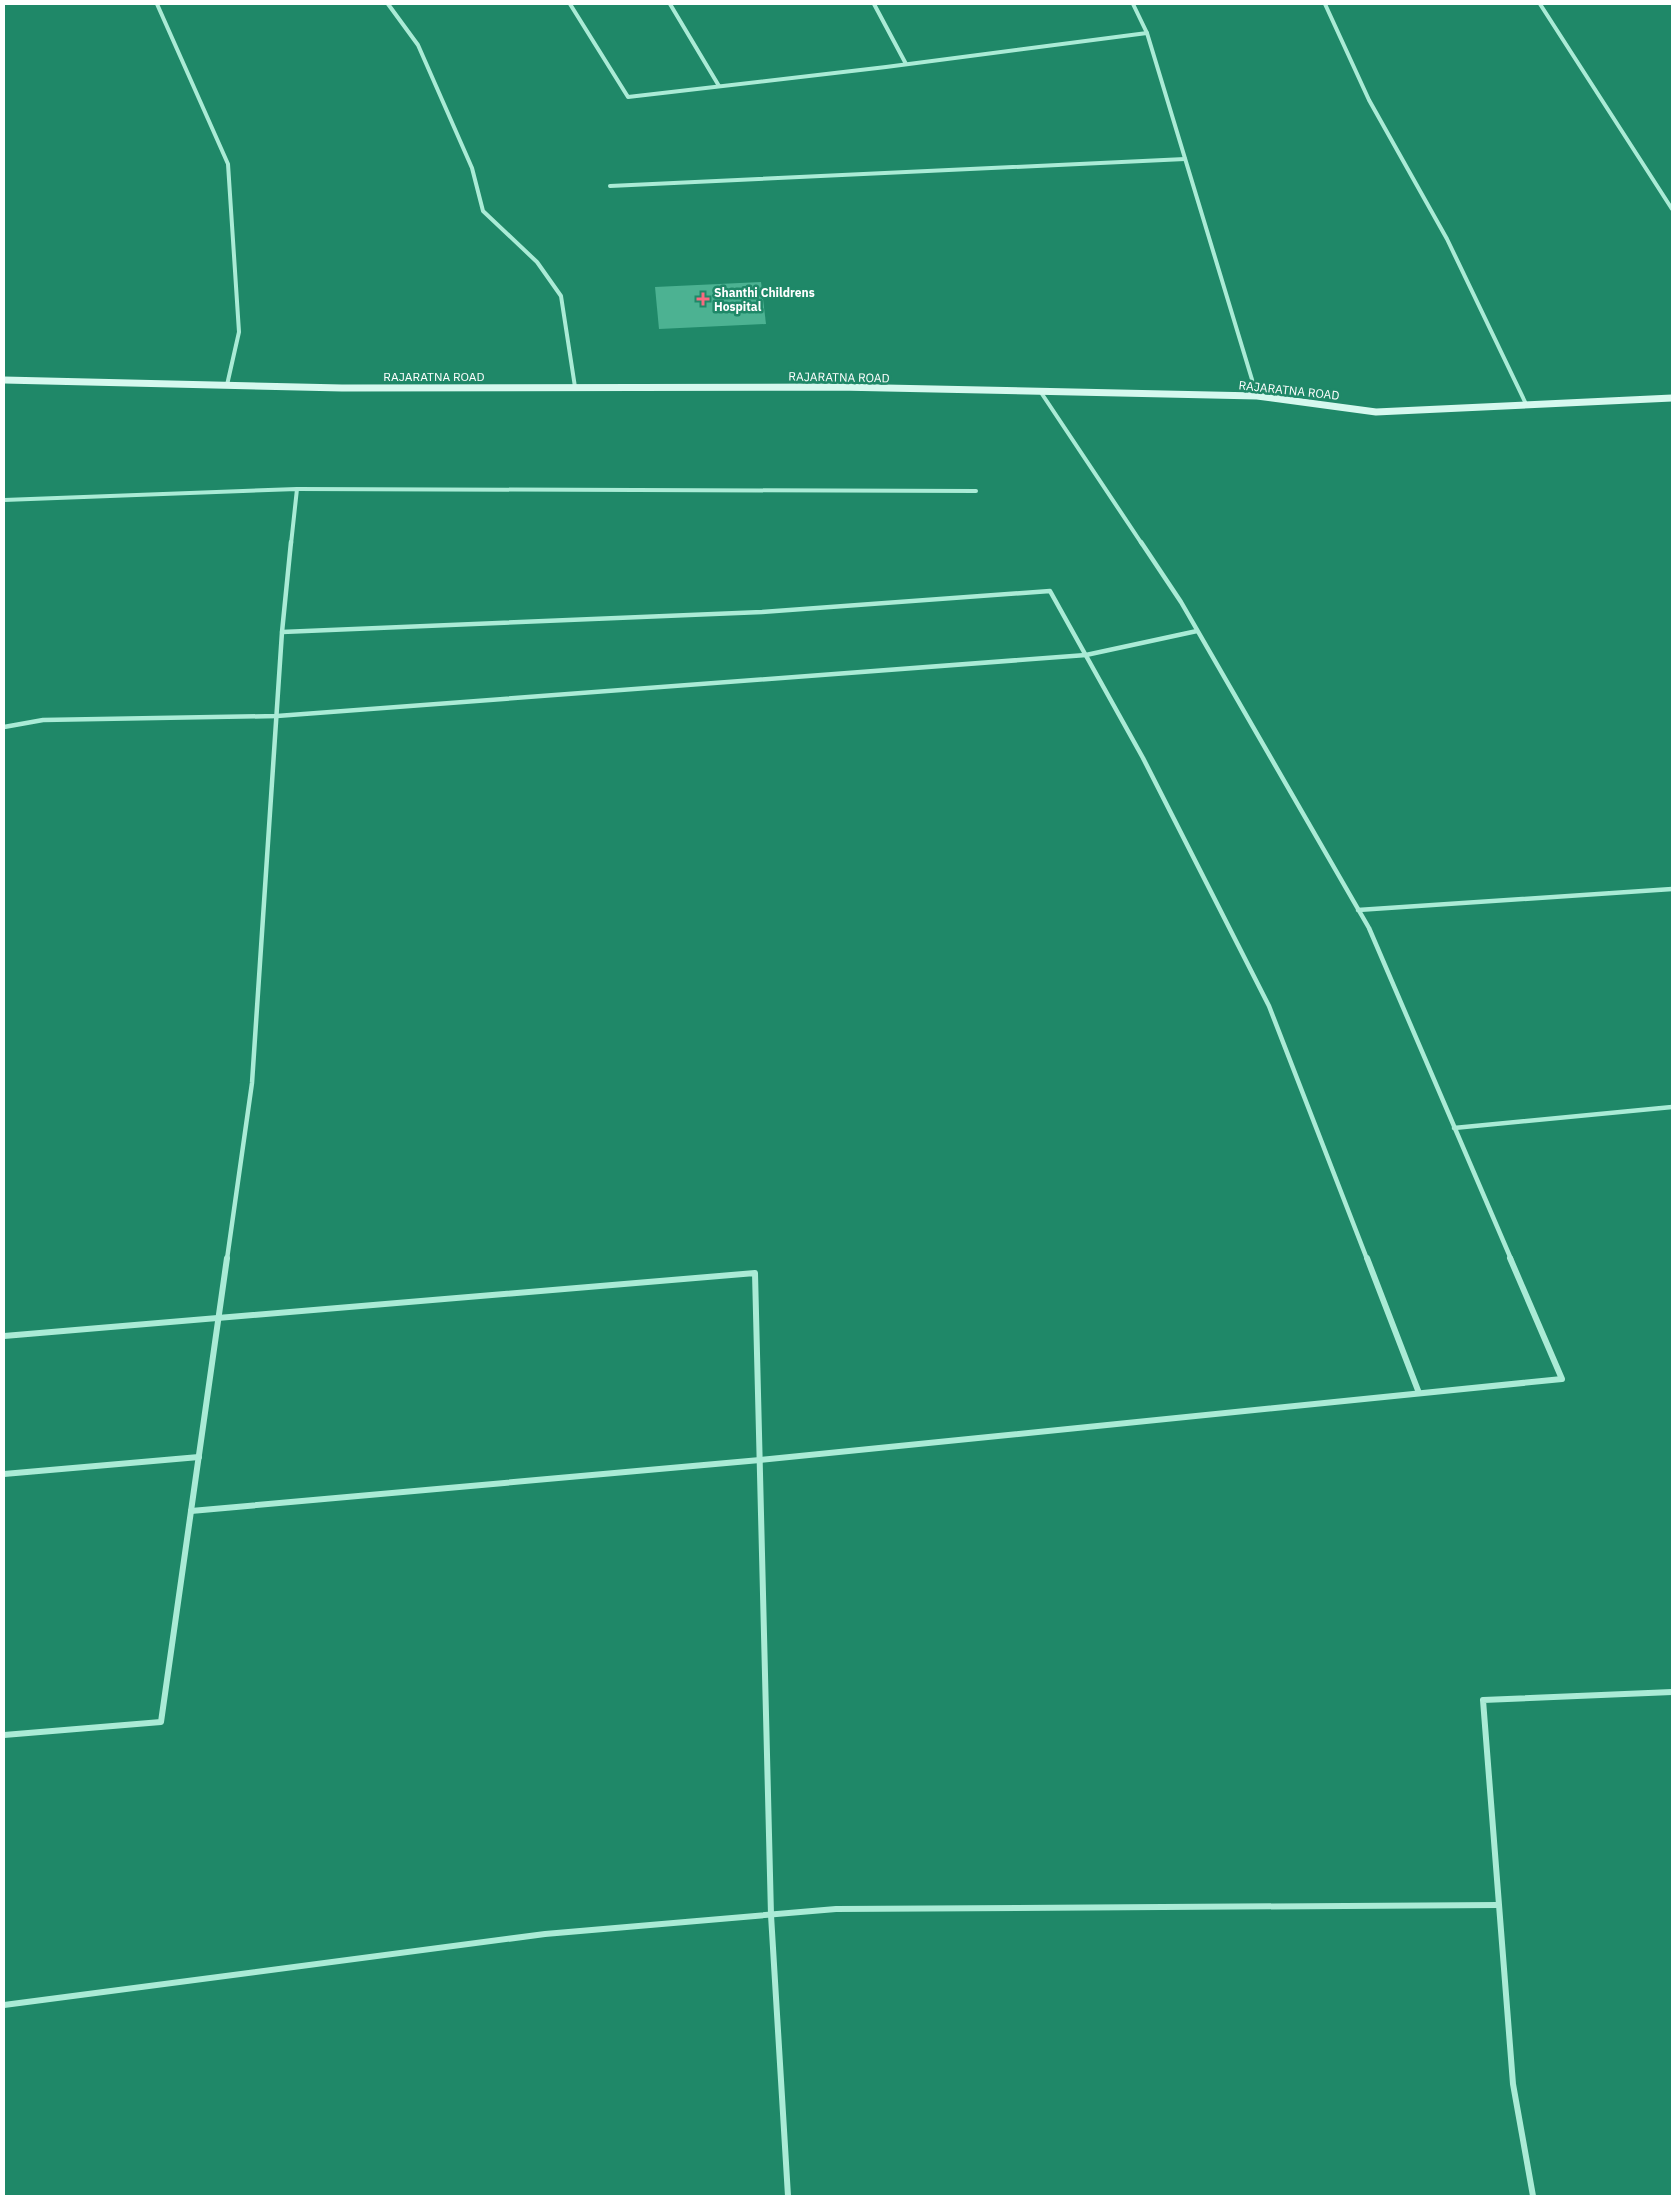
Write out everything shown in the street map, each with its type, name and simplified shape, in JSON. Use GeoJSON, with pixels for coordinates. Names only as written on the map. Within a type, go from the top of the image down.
{"type":"FeatureCollection","features":[{"type":"Feature","properties":{"kind":"street"},"geometry":{"type":"LineString","coordinates":[[157,4],[228,164],[239,332],[227,385]]}},
{"type":"Feature","properties":{"kind":"street"},"geometry":{"type":"LineString","coordinates":[[388,4],[418,45],[472,168],[483,211],[537,262],[561,296],[575,387]]}},
{"type":"Feature","properties":{"kind":"street"},"geometry":{"type":"LineString","coordinates":[[570,4],[628,97],[1147,33]]}},
{"type":"Feature","properties":{"kind":"street"},"geometry":{"type":"LineString","coordinates":[[670,4],[719,86]]}},
{"type":"Feature","properties":{"kind":"street"},"geometry":{"type":"LineString","coordinates":[[874,4],[906,64]]}},
{"type":"Feature","properties":{"kind":"street"},"geometry":{"type":"LineString","coordinates":[[1134,4],[1147,33],[1257,396]]}},
{"type":"Feature","properties":{"kind":"street"},"geometry":{"type":"LineString","coordinates":[[1325,4],[1369,100],[1447,238],[1526,404]]}},
{"type":"Feature","properties":{"kind":"street"},"geometry":{"type":"LineString","coordinates":[[1540,4],[1672,209]]}},
{"type":"Feature","properties":{"kind":"street"},"geometry":{"type":"LineString","coordinates":[[610,186],[1185,159]]}},
{"type":"Feature","properties":{"kind":"street","name":"RAJARATNA ROAD"},"geometry":{"type":"LineString","coordinates":[[4,380],[342,388],[838,387],[1257,396],[1376,412],[1672,398]]}},
{"type":"Feature","properties":{"kind":"street"},"geometry":{"type":"LineString","coordinates":[[191,1511],[760,1460],[1562,1379],[1369,928],[1181,602],[1040,392]]}},
{"type":"Feature","properties":{"kind":"street"},"geometry":{"type":"LineString","coordinates":[[4,1734],[161,1722],[252,1083],[278,716],[282,632],[297,489]]}},
{"type":"Feature","properties":{"kind":"street"},"geometry":{"type":"LineString","coordinates":[[4,500],[297,489],[976,491]]}},
{"type":"Feature","properties":{"kind":"street"},"geometry":{"type":"LineString","coordinates":[[282,632],[692,616],[899,605],[1050,591],[1143,758],[1269,1006],[1419,1393]]}},
{"type":"Feature","properties":{"kind":"street"},"geometry":{"type":"LineString","coordinates":[[4,727],[43,720],[278,716],[1086,655],[1197,631]]}},
{"type":"Feature","properties":{"kind":"street"},"geometry":{"type":"LineString","coordinates":[[1358,910],[1672,889]]}},
{"type":"Feature","properties":{"kind":"street"},"geometry":{"type":"LineString","coordinates":[[1454,1128],[1672,1107]]}},
{"type":"Feature","properties":{"kind":"street"},"geometry":{"type":"LineString","coordinates":[[4,1336],[755,1273],[771,1915],[788,2196]]}},
{"type":"Feature","properties":{"kind":"street"},"geometry":{"type":"LineString","coordinates":[[4,1474],[198,1457]]}},
{"type":"Feature","properties":{"kind":"street"},"geometry":{"type":"LineString","coordinates":[[1534,2196],[1512,2084],[1483,1700],[1672,1692]]}},
{"type":"Feature","properties":{"kind":"street"},"geometry":{"type":"LineString","coordinates":[[4,2005],[545,1934],[836,1909],[1498,1905]]}},
{"type":"Feature","properties":{"kind":"building"},"geometry":{"type":"Polygon","coordinates":[[[761,282],[766,324],[659,329],[655,287],[761,282]]]}},
{"type":"Feature","properties":{"kind":"place","name":"Shanthi Childrens Hospital"},"geometry":{"type":"Point","coordinates":[703,299]}}]}
